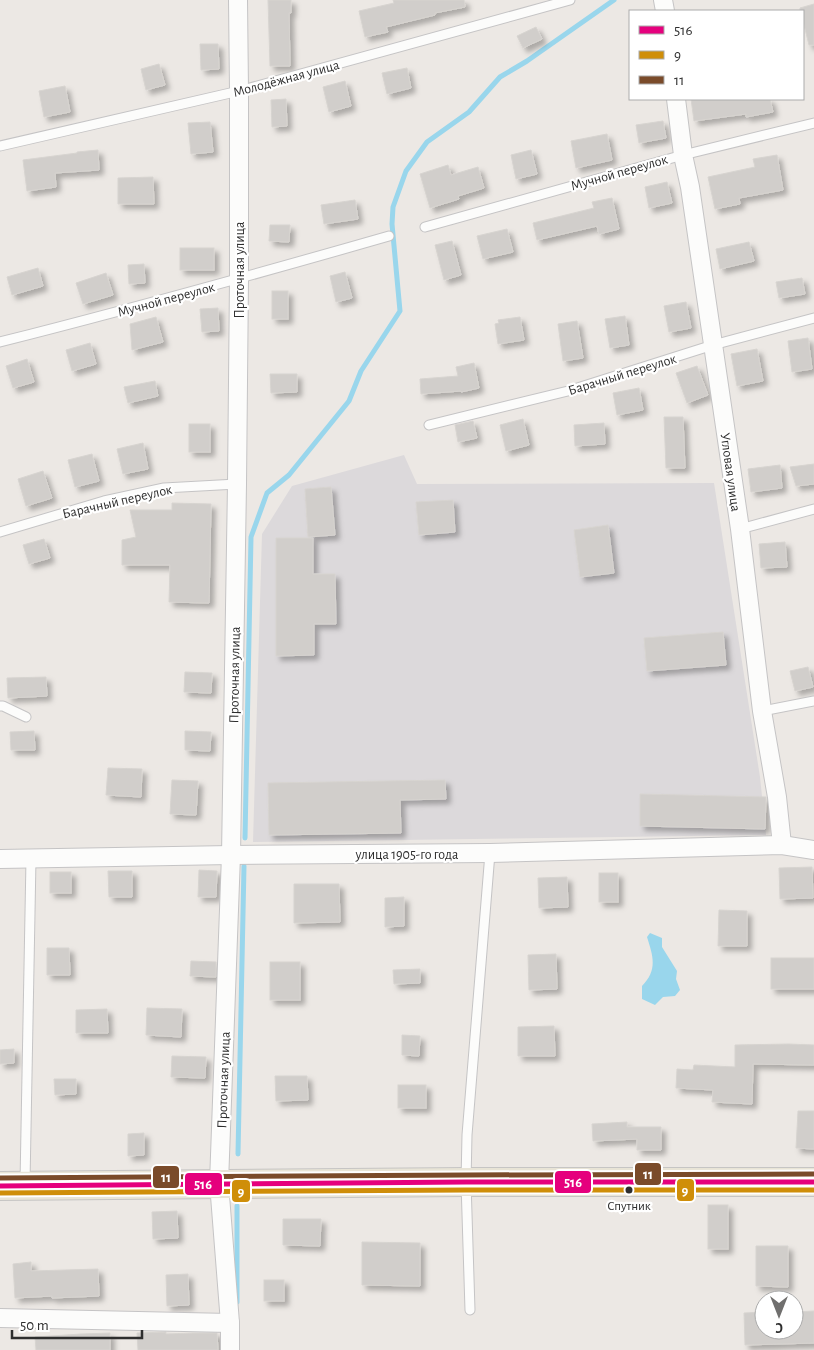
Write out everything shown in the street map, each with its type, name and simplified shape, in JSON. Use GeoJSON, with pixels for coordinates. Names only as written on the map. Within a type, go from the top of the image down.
{"type":"FeatureCollection","features":[{"type":"Feature","properties":{"kind":"main road"},"geometry":{"type":"LineString","coordinates":[[12,1186],[220,1183],[814,1182]]}},
{"type":"Feature","properties":{"kind":"street","name":"Проточная улица"},"geometry":{"type":"LineString","coordinates":[[230,1350],[230,1323],[220,1183],[231,855],[237,484],[239,279],[238,0]]}},
{"type":"Feature","properties":{"kind":"street","name":"Угловая улица"},"geometry":{"type":"LineString","coordinates":[[676,100],[740,529],[762,711],[777,797],[782,846]]}},
{"type":"Feature","properties":{"kind":"street","name":"улица 1905-го года"},"geometry":{"type":"LineString","coordinates":[[0,859],[490,853],[782,846],[814,850]]}},
{"type":"Feature","properties":{"kind":"street"},"geometry":{"type":"LineString","coordinates":[[0,1318],[230,1323]]}},
{"type":"Feature","properties":{"kind":"lane","name":"Молодёжная улица"},"geometry":{"type":"LineString","coordinates":[[0,146],[239,91],[570,0]]}},
{"type":"Feature","properties":{"kind":"lane","name":"Мучной переулок"},"geometry":{"type":"LineString","coordinates":[[425,227],[683,154],[814,123]]}},
{"type":"Feature","properties":{"kind":"lane","name":"Мучной переулок"},"geometry":{"type":"LineString","coordinates":[[0,342],[239,279],[389,236]]}},
{"type":"Feature","properties":{"kind":"lane","name":"Барачный переулок"},"geometry":{"type":"LineString","coordinates":[[429,425],[568,391],[713,345],[814,318]]}},
{"type":"Feature","properties":{"kind":"lane","name":"Барачный переулок"},"geometry":{"type":"LineString","coordinates":[[0,532],[104,501],[164,488],[237,484]]}},
{"type":"Feature","properties":{"kind":"lane"},"geometry":{"type":"LineString","coordinates":[[740,529],[814,509]]}},
{"type":"Feature","properties":{"kind":"lane"},"geometry":{"type":"LineString","coordinates":[[762,711],[814,701]]}},
{"type":"Feature","properties":{"kind":"lane"},"geometry":{"type":"LineString","coordinates":[[0,706],[26,717]]}},
{"type":"Feature","properties":{"kind":"lane"},"geometry":{"type":"LineString","coordinates":[[470,1310],[466,1182],[467,1135],[490,853]]}},
{"type":"Feature","properties":{"kind":"lane"},"geometry":{"type":"LineString","coordinates":[[12,1186],[31,859]]}},
{"type":"Feature","properties":{"kind":"shaded area"},"geometry":{"type":"Polygon","coordinates":[[[404,455],[417,484],[714,483],[760,777],[766,835],[253,842],[262,534],[292,486],[404,455]]]}},
{"type":"Feature","properties":{"kind":"water"},"geometry":{"type":"Polygon","coordinates":[[[650,933],[662,938],[662,947],[677,971],[676,979],[680,990],[675,996],[663,997],[655,1005],[642,999],[642,986],[650,974],[653,963],[647,937],[650,933]]]}},
{"type":"Feature","properties":{"kind":"building"},"geometry":{"type":"Polygon","coordinates":[[[268,0],[291,0],[291,13],[289,13],[290,66],[270,66],[268,0]]]}},
{"type":"Feature","properties":{"kind":"building"},"geometry":{"type":"Polygon","coordinates":[[[393,0],[464,0],[465,7],[435,13],[435,15],[386,27],[388,32],[365,37],[359,11],[394,3],[393,0]]]}},
{"type":"Feature","properties":{"kind":"building"},"geometry":{"type":"Polygon","coordinates":[[[814,4],[814,45],[809,45],[804,25],[804,10],[800,10],[800,8],[814,4]]]}},
{"type":"Feature","properties":{"kind":"building"},"geometry":{"type":"Polygon","coordinates":[[[536,27],[542,39],[523,48],[517,36],[536,27]]]}},
{"type":"Feature","properties":{"kind":"building"},"geometry":{"type":"Polygon","coordinates":[[[200,44],[218,44],[219,69],[201,70],[200,44]]]}},
{"type":"Feature","properties":{"kind":"building"},"geometry":{"type":"Polygon","coordinates":[[[159,64],[165,85],[146,90],[141,69],[159,64]]]}},
{"type":"Feature","properties":{"kind":"building"},"geometry":{"type":"Polygon","coordinates":[[[407,68],[411,88],[387,94],[382,73],[407,68]]]}},
{"type":"Feature","properties":{"kind":"building"},"geometry":{"type":"Polygon","coordinates":[[[345,81],[351,106],[329,112],[323,87],[345,81]]]}},
{"type":"Feature","properties":{"kind":"building"},"geometry":{"type":"Polygon","coordinates":[[[65,86],[70,112],[44,117],[39,91],[65,86]]]}},
{"type":"Feature","properties":{"kind":"building"},"geometry":{"type":"Polygon","coordinates":[[[286,99],[287,126],[272,127],[271,100],[286,99]]]}},
{"type":"Feature","properties":{"kind":"building"},"geometry":{"type":"Polygon","coordinates":[[[691,100],[770,100],[773,112],[746,117],[746,114],[694,121],[691,100]]]}},
{"type":"Feature","properties":{"kind":"building"},"geometry":{"type":"Polygon","coordinates":[[[663,121],[666,138],[639,143],[636,125],[663,121]]]}},
{"type":"Feature","properties":{"kind":"building"},"geometry":{"type":"Polygon","coordinates":[[[210,122],[213,152],[191,154],[188,123],[210,122]]]}},
{"type":"Feature","properties":{"kind":"building"},"geometry":{"type":"Polygon","coordinates":[[[607,134],[612,160],[576,168],[571,141],[607,134]]]}},
{"type":"Feature","properties":{"kind":"building"},"geometry":{"type":"Polygon","coordinates":[[[98,150],[99,170],[55,173],[56,187],[27,191],[23,160],[98,150]]]}},
{"type":"Feature","properties":{"kind":"building"},"geometry":{"type":"Polygon","coordinates":[[[531,150],[537,174],[516,179],[511,155],[531,150]]]}},
{"type":"Feature","properties":{"kind":"building"},"geometry":{"type":"Polygon","coordinates":[[[777,155],[783,190],[739,198],[740,204],[715,209],[708,177],[755,167],[753,159],[777,155]]]}},
{"type":"Feature","properties":{"kind":"building"},"geometry":{"type":"Polygon","coordinates":[[[448,165],[451,175],[478,167],[484,188],[458,196],[459,199],[430,208],[420,174],[448,165]]]}},
{"type":"Feature","properties":{"kind":"building"},"geometry":{"type":"Polygon","coordinates":[[[153,177],[154,204],[118,204],[118,178],[153,177]]]}},
{"type":"Feature","properties":{"kind":"building"},"geometry":{"type":"Polygon","coordinates":[[[667,182],[672,203],[649,208],[645,187],[667,182]]]}},
{"type":"Feature","properties":{"kind":"building"},"geometry":{"type":"Polygon","coordinates":[[[612,198],[619,229],[599,234],[597,226],[537,240],[533,223],[594,208],[592,202],[612,198]]]}},
{"type":"Feature","properties":{"kind":"building"},"geometry":{"type":"Polygon","coordinates":[[[355,200],[358,219],[324,224],[321,205],[355,200]]]}},
{"type":"Feature","properties":{"kind":"building"},"geometry":{"type":"Polygon","coordinates":[[[270,225],[290,225],[289,242],[269,241],[270,225]]]}},
{"type":"Feature","properties":{"kind":"building"},"geometry":{"type":"Polygon","coordinates":[[[507,229],[513,252],[483,259],[477,236],[507,229]]]}},
{"type":"Feature","properties":{"kind":"building"},"geometry":{"type":"Polygon","coordinates":[[[452,241],[461,275],[444,280],[435,245],[452,241]]]}},
{"type":"Feature","properties":{"kind":"building"},"geometry":{"type":"Polygon","coordinates":[[[749,242],[754,261],[720,269],[716,249],[749,242]]]}},
{"type":"Feature","properties":{"kind":"building"},"geometry":{"type":"Polygon","coordinates":[[[180,248],[214,248],[214,270],[180,270],[180,248]]]}},
{"type":"Feature","properties":{"kind":"building"},"geometry":{"type":"Polygon","coordinates":[[[144,264],[145,283],[129,284],[128,265],[144,264]]]}},
{"type":"Feature","properties":{"kind":"building"},"geometry":{"type":"Polygon","coordinates":[[[38,268],[43,286],[12,295],[7,277],[38,268]]]}},
{"type":"Feature","properties":{"kind":"building"},"geometry":{"type":"Polygon","coordinates":[[[345,272],[352,298],[336,302],[330,276],[345,272]]]}},
{"type":"Feature","properties":{"kind":"building"},"geometry":{"type":"Polygon","coordinates":[[[106,273],[113,295],[83,304],[76,283],[106,273]]]}},
{"type":"Feature","properties":{"kind":"building"},"geometry":{"type":"Polygon","coordinates":[[[802,278],[805,294],[779,298],[776,282],[802,278]]]}},
{"type":"Feature","properties":{"kind":"building"},"geometry":{"type":"Polygon","coordinates":[[[272,291],[288,291],[288,319],[272,319],[272,291]]]}},
{"type":"Feature","properties":{"kind":"building"},"geometry":{"type":"Polygon","coordinates":[[[686,302],[691,328],[669,332],[664,306],[686,302]]]}},
{"type":"Feature","properties":{"kind":"building"},"geometry":{"type":"Polygon","coordinates":[[[218,308],[219,331],[202,332],[200,309],[218,308]]]}},
{"type":"Feature","properties":{"kind":"building"},"geometry":{"type":"Polygon","coordinates":[[[625,316],[629,345],[610,348],[605,319],[625,316]]]}},
{"type":"Feature","properties":{"kind":"building"},"geometry":{"type":"Polygon","coordinates":[[[156,317],[163,342],[132,350],[130,324],[156,317]]]}},
{"type":"Feature","properties":{"kind":"building"},"geometry":{"type":"Polygon","coordinates":[[[520,317],[524,340],[498,344],[495,324],[499,323],[498,320],[520,317]]]}},
{"type":"Feature","properties":{"kind":"building"},"geometry":{"type":"Polygon","coordinates":[[[577,321],[583,358],[563,361],[558,324],[577,321]]]}},
{"type":"Feature","properties":{"kind":"building"},"geometry":{"type":"Polygon","coordinates":[[[808,338],[812,369],[792,372],[788,341],[808,338]]]}},
{"type":"Feature","properties":{"kind":"building"},"geometry":{"type":"Polygon","coordinates":[[[90,343],[96,364],[72,371],[66,350],[90,343]]]}},
{"type":"Feature","properties":{"kind":"building"},"geometry":{"type":"Polygon","coordinates":[[[757,349],[763,381],[737,386],[731,354],[757,349]]]}},
{"type":"Feature","properties":{"kind":"building"},"geometry":{"type":"Polygon","coordinates":[[[27,359],[34,382],[13,388],[6,366],[27,359]]]}},
{"type":"Feature","properties":{"kind":"building"},"geometry":{"type":"Polygon","coordinates":[[[474,363],[479,388],[461,392],[421,394],[420,379],[458,376],[456,367],[474,363]]]}},
{"type":"Feature","properties":{"kind":"building"},"geometry":{"type":"Polygon","coordinates":[[[697,366],[708,395],[687,403],[676,373],[697,366]]]}},
{"type":"Feature","properties":{"kind":"building"},"geometry":{"type":"Polygon","coordinates":[[[270,374],[297,374],[297,392],[271,393],[270,374]]]}},
{"type":"Feature","properties":{"kind":"building"},"geometry":{"type":"Polygon","coordinates":[[[155,381],[158,396],[128,403],[124,387],[155,381]]]}},
{"type":"Feature","properties":{"kind":"building"},"geometry":{"type":"Polygon","coordinates":[[[639,388],[643,410],[617,415],[613,393],[639,388]]]}},
{"type":"Feature","properties":{"kind":"building"},"geometry":{"type":"Polygon","coordinates":[[[664,417],[683,417],[685,468],[666,468],[664,417]]]}},
{"type":"Feature","properties":{"kind":"building"},"geometry":{"type":"Polygon","coordinates":[[[523,419],[529,445],[506,451],[500,425],[523,419]]]}},
{"type":"Feature","properties":{"kind":"building"},"geometry":{"type":"Polygon","coordinates":[[[473,421],[477,438],[458,442],[455,425],[473,421]]]}},
{"type":"Feature","properties":{"kind":"building"},"geometry":{"type":"Polygon","coordinates":[[[604,423],[605,444],[575,446],[574,425],[604,423]]]}},
{"type":"Feature","properties":{"kind":"building"},"geometry":{"type":"Polygon","coordinates":[[[189,424],[210,424],[210,452],[189,452],[189,424]]]}},
{"type":"Feature","properties":{"kind":"building"},"geometry":{"type":"Polygon","coordinates":[[[143,443],[148,469],[123,474],[117,449],[143,443]]]}},
{"type":"Feature","properties":{"kind":"building"},"geometry":{"type":"Polygon","coordinates":[[[92,454],[99,481],[75,487],[68,460],[92,454]]]}},
{"type":"Feature","properties":{"kind":"building"},"geometry":{"type":"Polygon","coordinates":[[[814,464],[814,484],[796,486],[790,467],[814,464]]]}},
{"type":"Feature","properties":{"kind":"building"},"geometry":{"type":"Polygon","coordinates":[[[780,465],[782,488],[751,492],[748,469],[780,465]]]}},
{"type":"Feature","properties":{"kind":"building"},"geometry":{"type":"Polygon","coordinates":[[[43,471],[52,498],[26,506],[18,479],[43,471]]]}},
{"type":"Feature","properties":{"kind":"building"},"geometry":{"type":"Polygon","coordinates":[[[331,487],[335,535],[308,537],[305,489],[331,487]]]}},
{"type":"Feature","properties":{"kind":"building"},"geometry":{"type":"Polygon","coordinates":[[[453,500],[455,532],[419,535],[416,502],[453,500]]]}},
{"type":"Feature","properties":{"kind":"building"},"geometry":{"type":"Polygon","coordinates":[[[172,503],[211,504],[209,603],[169,602],[170,565],[122,565],[122,540],[136,537],[130,510],[172,510],[172,503]]]}},
{"type":"Feature","properties":{"kind":"building"},"geometry":{"type":"Polygon","coordinates":[[[608,525],[614,573],[580,577],[574,530],[608,525]]]}},
{"type":"Feature","properties":{"kind":"building"},"geometry":{"type":"Polygon","coordinates":[[[276,538],[313,538],[313,574],[335,574],[336,624],[314,624],[314,655],[276,656],[276,538]]]}},
{"type":"Feature","properties":{"kind":"building"},"geometry":{"type":"Polygon","coordinates":[[[44,539],[50,558],[29,564],[23,545],[44,539]]]}},
{"type":"Feature","properties":{"kind":"building"},"geometry":{"type":"Polygon","coordinates":[[[785,542],[787,567],[761,568],[759,544],[785,542]]]}},
{"type":"Feature","properties":{"kind":"building"},"geometry":{"type":"Polygon","coordinates":[[[723,632],[726,665],[647,671],[644,638],[723,632]]]}},
{"type":"Feature","properties":{"kind":"building"},"geometry":{"type":"Polygon","coordinates":[[[808,667],[813,687],[795,691],[790,671],[808,667]]]}},
{"type":"Feature","properties":{"kind":"building"},"geometry":{"type":"Polygon","coordinates":[[[185,672],[212,673],[211,693],[184,692],[185,672]]]}},
{"type":"Feature","properties":{"kind":"building"},"geometry":{"type":"Polygon","coordinates":[[[46,677],[47,696],[8,698],[7,678],[46,677]]]}},
{"type":"Feature","properties":{"kind":"building"},"geometry":{"type":"Polygon","coordinates":[[[34,731],[35,750],[11,750],[10,732],[34,731]]]}},
{"type":"Feature","properties":{"kind":"building"},"geometry":{"type":"Polygon","coordinates":[[[185,731],[211,732],[210,751],[185,750],[185,731]]]}},
{"type":"Feature","properties":{"kind":"building"},"geometry":{"type":"Polygon","coordinates":[[[108,768],[142,769],[141,797],[106,795],[108,768]]]}},
{"type":"Feature","properties":{"kind":"building"},"geometry":{"type":"Polygon","coordinates":[[[172,780],[198,781],[196,815],[170,814],[172,780]]]}},
{"type":"Feature","properties":{"kind":"building"},"geometry":{"type":"Polygon","coordinates":[[[445,780],[446,799],[400,800],[401,833],[269,835],[268,783],[445,780]]]}},
{"type":"Feature","properties":{"kind":"building"},"geometry":{"type":"Polygon","coordinates":[[[640,794],[766,797],[765,829],[640,826],[640,794]]]}},
{"type":"Feature","properties":{"kind":"building"},"geometry":{"type":"Polygon","coordinates":[[[812,867],[813,898],[780,899],[779,868],[812,867]]]}},
{"type":"Feature","properties":{"kind":"building"},"geometry":{"type":"Polygon","coordinates":[[[199,870],[217,871],[216,897],[198,897],[199,870]]]}},
{"type":"Feature","properties":{"kind":"building"},"geometry":{"type":"Polygon","coordinates":[[[108,871],[132,871],[132,897],[109,897],[108,871]]]}},
{"type":"Feature","properties":{"kind":"building"},"geometry":{"type":"Polygon","coordinates":[[[50,872],[71,872],[71,893],[50,893],[50,872]]]}},
{"type":"Feature","properties":{"kind":"building"},"geometry":{"type":"Polygon","coordinates":[[[599,873],[618,873],[618,902],[599,902],[599,873]]]}},
{"type":"Feature","properties":{"kind":"building"},"geometry":{"type":"Polygon","coordinates":[[[567,877],[568,907],[539,908],[538,878],[567,877]]]}},
{"type":"Feature","properties":{"kind":"building"},"geometry":{"type":"Polygon","coordinates":[[[294,884],[339,884],[340,922],[294,923],[294,884]]]}},
{"type":"Feature","properties":{"kind":"building"},"geometry":{"type":"Polygon","coordinates":[[[404,897],[404,926],[385,927],[385,898],[404,897]]]}},
{"type":"Feature","properties":{"kind":"building"},"geometry":{"type":"Polygon","coordinates":[[[719,910],[747,911],[747,946],[718,946],[719,910]]]}},
{"type":"Feature","properties":{"kind":"building"},"geometry":{"type":"Polygon","coordinates":[[[47,948],[69,948],[70,975],[47,975],[47,948]]]}},
{"type":"Feature","properties":{"kind":"building"},"geometry":{"type":"Polygon","coordinates":[[[556,954],[557,989],[529,990],[528,955],[556,954]]]}},
{"type":"Feature","properties":{"kind":"building"},"geometry":{"type":"Polygon","coordinates":[[[771,958],[814,958],[814,989],[771,989],[771,958]]]}},
{"type":"Feature","properties":{"kind":"building"},"geometry":{"type":"Polygon","coordinates":[[[191,961],[216,962],[216,977],[190,976],[191,961]]]}},
{"type":"Feature","properties":{"kind":"building"},"geometry":{"type":"Polygon","coordinates":[[[270,962],[300,962],[300,1000],[270,1000],[270,962]]]}},
{"type":"Feature","properties":{"kind":"building"},"geometry":{"type":"Polygon","coordinates":[[[420,969],[420,983],[394,984],[393,970],[420,969]]]}},
{"type":"Feature","properties":{"kind":"building"},"geometry":{"type":"Polygon","coordinates":[[[147,1008],[182,1009],[181,1037],[146,1035],[147,1008]]]}},
{"type":"Feature","properties":{"kind":"building"},"geometry":{"type":"Polygon","coordinates":[[[107,1009],[108,1033],[76,1033],[76,1010],[107,1009]]]}},
{"type":"Feature","properties":{"kind":"building"},"geometry":{"type":"Polygon","coordinates":[[[554,1026],[555,1056],[518,1056],[518,1027],[554,1026]]]}},
{"type":"Feature","properties":{"kind":"building"},"geometry":{"type":"Polygon","coordinates":[[[402,1035],[420,1036],[419,1056],[402,1055],[402,1035]]]}},
{"type":"Feature","properties":{"kind":"building"},"geometry":{"type":"Polygon","coordinates":[[[735,1045],[814,1045],[814,1065],[753,1064],[752,1104],[712,1102],[713,1090],[676,1088],[677,1069],[693,1070],[694,1065],[735,1067],[735,1045]]]}},
{"type":"Feature","properties":{"kind":"building"},"geometry":{"type":"Polygon","coordinates":[[[14,1049],[14,1063],[0,1064],[0,1050],[14,1049]]]}},
{"type":"Feature","properties":{"kind":"building"},"geometry":{"type":"Polygon","coordinates":[[[172,1056],[206,1057],[205,1078],[171,1077],[172,1056]]]}},
{"type":"Feature","properties":{"kind":"building"},"geometry":{"type":"Polygon","coordinates":[[[275,1076],[307,1076],[308,1100],[276,1101],[275,1076]]]}},
{"type":"Feature","properties":{"kind":"building"},"geometry":{"type":"Polygon","coordinates":[[[54,1079],[76,1079],[76,1094],[55,1095],[54,1079]]]}},
{"type":"Feature","properties":{"kind":"building"},"geometry":{"type":"Polygon","coordinates":[[[398,1085],[426,1085],[426,1108],[398,1108],[398,1085]]]}},
{"type":"Feature","properties":{"kind":"building"},"geometry":{"type":"Polygon","coordinates":[[[798,1111],[814,1111],[814,1149],[796,1148],[798,1111]]]}},
{"type":"Feature","properties":{"kind":"building"},"geometry":{"type":"Polygon","coordinates":[[[627,1122],[627,1127],[661,1127],[661,1150],[637,1150],[637,1139],[593,1141],[592,1124],[627,1122]]]}},
{"type":"Feature","properties":{"kind":"building"},"geometry":{"type":"Polygon","coordinates":[[[144,1133],[144,1155],[128,1156],[128,1134],[144,1133]]]}},
{"type":"Feature","properties":{"kind":"building"},"geometry":{"type":"Polygon","coordinates":[[[708,1205],[728,1205],[728,1249],[708,1249],[708,1205]]]}},
{"type":"Feature","properties":{"kind":"building"},"geometry":{"type":"Polygon","coordinates":[[[177,1211],[178,1238],[153,1239],[152,1212],[177,1211]]]}},
{"type":"Feature","properties":{"kind":"building"},"geometry":{"type":"Polygon","coordinates":[[[283,1219],[321,1219],[320,1246],[283,1245],[283,1219]]]}},
{"type":"Feature","properties":{"kind":"building"},"geometry":{"type":"Polygon","coordinates":[[[362,1242],[420,1243],[420,1286],[362,1285],[362,1242]]]}},
{"type":"Feature","properties":{"kind":"building"},"geometry":{"type":"Polygon","coordinates":[[[756,1246],[788,1246],[788,1287],[756,1286],[756,1246]]]}},
{"type":"Feature","properties":{"kind":"building"},"geometry":{"type":"Polygon","coordinates":[[[31,1262],[31,1271],[98,1269],[99,1296],[15,1298],[13,1264],[31,1262]]]}},
{"type":"Feature","properties":{"kind":"building"},"geometry":{"type":"Polygon","coordinates":[[[188,1274],[189,1305],[167,1306],[166,1275],[188,1274]]]}},
{"type":"Feature","properties":{"kind":"building"},"geometry":{"type":"Polygon","coordinates":[[[264,1280],[284,1280],[284,1301],[264,1301],[264,1280]]]}},
{"type":"Feature","properties":{"kind":"building"},"geometry":{"type":"Polygon","coordinates":[[[814,1311],[814,1343],[745,1345],[744,1313],[754,1312],[754,1340],[804,1340],[804,1312],[814,1311]]]}},
{"type":"Feature","properties":{"kind":"building"},"geometry":{"type":"Polygon","coordinates":[[[166,1332],[166,1334],[217,1333],[218,1350],[138,1350],[137,1333],[166,1332]]]}},
{"type":"Feature","properties":{"kind":"building"},"geometry":{"type":"Polygon","coordinates":[[[110,1333],[110,1350],[36,1350],[35,1337],[110,1333]]]}},
{"type":"Feature","properties":{"kind":"waterway"},"geometry":{"type":"LineString","coordinates":[[245,838],[251,537],[267,493],[289,475],[349,401],[361,371],[400,311],[392,224],[393,207],[406,171],[427,142],[469,112],[500,77],[527,61],[614,0]]}},
{"type":"Feature","properties":{"kind":"waterway"},"geometry":{"type":"LineString","coordinates":[[238,1154],[244,866]]}},
{"type":"Feature","properties":{"kind":"waterway"},"geometry":{"type":"LineString","coordinates":[[237,1206],[237,1302]]}},
{"type":"Feature","properties":{"kind":"transit line","name":"11"},"geometry":{"type":"LineString","coordinates":[[0,1178],[814,1174]]}},
{"type":"Feature","properties":{"kind":"transit line","name":"516"},"geometry":{"type":"LineString","coordinates":[[0,1186],[466,1182],[814,1182]]}},
{"type":"Feature","properties":{"kind":"transit line","name":"9"},"geometry":{"type":"LineString","coordinates":[[0,1193],[814,1190]]}},
{"type":"Feature","properties":{"kind":"place","name":"Спутник"},"geometry":{"type":"Point","coordinates":[629,1190]}}]}
